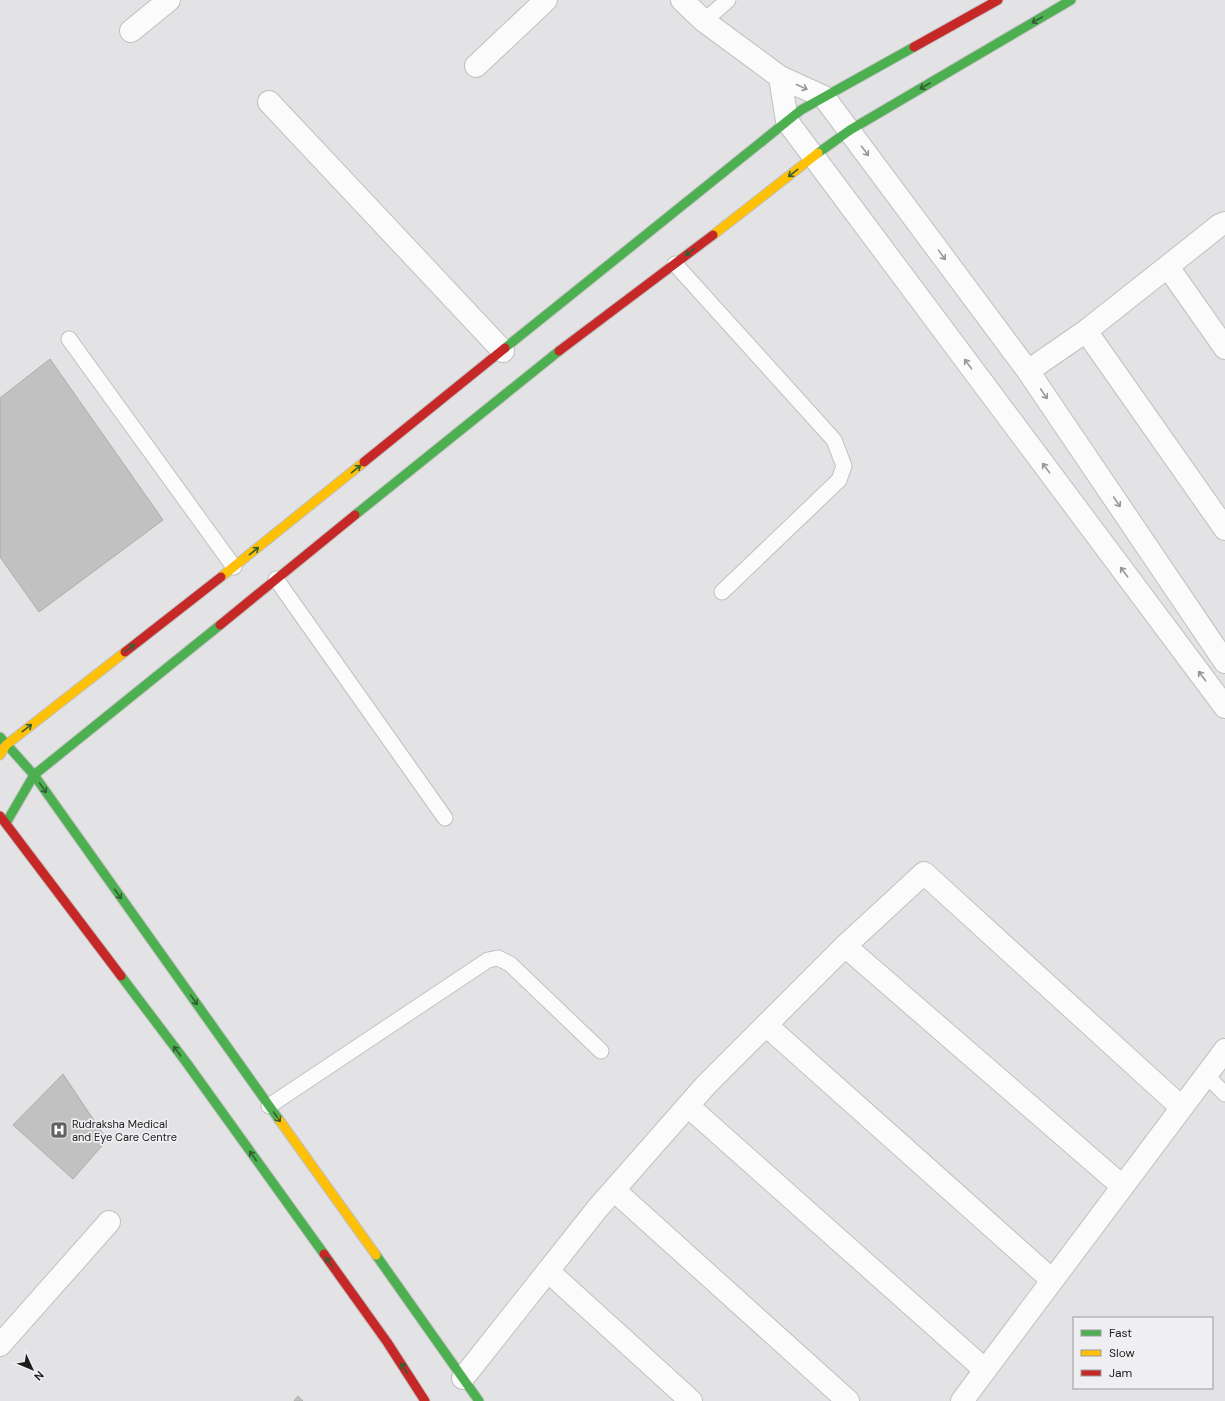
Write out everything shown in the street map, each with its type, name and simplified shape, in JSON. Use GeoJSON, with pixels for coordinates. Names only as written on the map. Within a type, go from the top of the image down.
{"type":"FeatureCollection","features":[{"type":"Feature","properties":{"kind":"street"},"geometry":{"type":"LineString","coordinates":[[131,31],[169,0]]}},
{"type":"Feature","properties":{"kind":"street"},"geometry":{"type":"LineString","coordinates":[[476,66],[546,0]]}},
{"type":"Feature","properties":{"kind":"street"},"geometry":{"type":"LineString","coordinates":[[682,0],[704,21],[780,76],[824,97],[1028,371],[1225,662]]}},
{"type":"Feature","properties":{"kind":"street"},"geometry":{"type":"LineString","coordinates":[[0,755],[3,741],[234,567],[504,351],[801,110],[998,0]]}},
{"type":"Feature","properties":{"kind":"street"},"geometry":{"type":"LineString","coordinates":[[425,1401],[387,1342],[186,1062],[2,822],[34,775],[565,346],[850,130],[1070,0]]}},
{"type":"Feature","properties":{"kind":"street"},"geometry":{"type":"LineString","coordinates":[[780,76],[788,121],[1225,707]]}},
{"type":"Feature","properties":{"kind":"street"},"geometry":{"type":"LineString","coordinates":[[269,102],[504,351]]}},
{"type":"Feature","properties":{"kind":"street"},"geometry":{"type":"LineString","coordinates":[[1028,371],[1086,331],[1220,225],[1225,224]]}},
{"type":"Feature","properties":{"kind":"street"},"geometry":{"type":"LineString","coordinates":[[1168,267],[1225,348]]}},
{"type":"Feature","properties":{"kind":"street"},"geometry":{"type":"LineString","coordinates":[[1086,331],[1225,529]]}},
{"type":"Feature","properties":{"kind":"street"},"geometry":{"type":"LineString","coordinates":[[3,741],[34,775],[479,1401]]}},
{"type":"Feature","properties":{"kind":"street"},"geometry":{"type":"LineString","coordinates":[[463,1378],[614,1190],[688,1106],[845,946],[924,873],[1181,1107]]}},
{"type":"Feature","properties":{"kind":"street"},"geometry":{"type":"LineString","coordinates":[[845,946],[1122,1186]]}},
{"type":"Feature","properties":{"kind":"street"},"geometry":{"type":"LineString","coordinates":[[766,1026],[1052,1280]]}},
{"type":"Feature","properties":{"kind":"street"},"geometry":{"type":"LineString","coordinates":[[962,1401],[1205,1074],[1225,1050]]}},
{"type":"Feature","properties":{"kind":"street"},"geometry":{"type":"LineString","coordinates":[[688,1106],[985,1370]]}},
{"type":"Feature","properties":{"kind":"street"},"geometry":{"type":"LineString","coordinates":[[614,1190],[848,1401]]}},
{"type":"Feature","properties":{"kind":"street"},"geometry":{"type":"LineString","coordinates":[[0,1345],[109,1222]]}},
{"type":"Feature","properties":{"kind":"street"},"geometry":{"type":"LineString","coordinates":[[548,1271],[691,1401]]}},
{"type":"Feature","properties":{"kind":"lane"},"geometry":{"type":"LineString","coordinates":[[704,21],[728,0]]}},
{"type":"Feature","properties":{"kind":"lane"},"geometry":{"type":"LineString","coordinates":[[675,264],[834,440],[844,466],[839,480],[722,592]]}},
{"type":"Feature","properties":{"kind":"lane"},"geometry":{"type":"LineString","coordinates":[[69,339],[234,567]]}},
{"type":"Feature","properties":{"kind":"lane"},"geometry":{"type":"LineString","coordinates":[[276,579],[445,818]]}},
{"type":"Feature","properties":{"kind":"lane"},"geometry":{"type":"LineString","coordinates":[[269,1106],[471,970],[488,960],[498,958],[510,964],[601,1051]]}},
{"type":"Feature","properties":{"kind":"lane"},"geometry":{"type":"LineString","coordinates":[[1205,1074],[1225,1094]]}},
{"type":"Feature","properties":{"kind":"building"},"geometry":{"type":"Polygon","coordinates":[[[50,359],[163,520],[39,612],[0,557],[0,398],[50,359]]]}},
{"type":"Feature","properties":{"kind":"building"},"geometry":{"type":"Polygon","coordinates":[[[63,1074],[107,1140],[73,1179],[13,1125],[63,1074]]]}},
{"type":"Feature","properties":{"kind":"building"},"geometry":{"type":"Polygon","coordinates":[[[298,1396],[303,1401],[294,1401],[298,1396]]]}},
{"type":"Feature","properties":{"kind":"traffic: fast"},"geometry":{"type":"LineString","coordinates":[[818,153],[850,130],[1071,0]]}},
{"type":"Feature","properties":{"kind":"traffic: fast"},"geometry":{"type":"LineString","coordinates":[[505,348],[801,110],[914,47]]}},
{"type":"Feature","properties":{"kind":"traffic: fast"},"geometry":{"type":"LineString","coordinates":[[355,515],[559,351]]}},
{"type":"Feature","properties":{"kind":"traffic: fast"},"geometry":{"type":"LineString","coordinates":[[6,823],[34,775],[220,625]]}},
{"type":"Feature","properties":{"kind":"traffic: fast"},"geometry":{"type":"LineString","coordinates":[[0,737],[34,775],[280,1121]]}},
{"type":"Feature","properties":{"kind":"traffic: fast"},"geometry":{"type":"LineString","coordinates":[[121,976],[186,1062],[324,1254]]}},
{"type":"Feature","properties":{"kind":"traffic: fast"},"geometry":{"type":"LineString","coordinates":[[376,1255],[479,1401]]}},
{"type":"Feature","properties":{"kind":"traffic: slow"},"geometry":{"type":"LineString","coordinates":[[713,235],[818,153]]}},
{"type":"Feature","properties":{"kind":"traffic: slow"},"geometry":{"type":"LineString","coordinates":[[221,577],[364,462]]}},
{"type":"Feature","properties":{"kind":"traffic: slow"},"geometry":{"type":"LineString","coordinates":[[0,755],[6,745],[125,652]]}},
{"type":"Feature","properties":{"kind":"traffic: slow"},"geometry":{"type":"LineString","coordinates":[[280,1121],[376,1255]]}},
{"type":"Feature","properties":{"kind":"traffic: jam"},"geometry":{"type":"LineString","coordinates":[[914,47],[998,0]]}},
{"type":"Feature","properties":{"kind":"traffic: jam"},"geometry":{"type":"LineString","coordinates":[[559,351],[713,235]]}},
{"type":"Feature","properties":{"kind":"traffic: jam"},"geometry":{"type":"LineString","coordinates":[[364,462],[505,348]]}},
{"type":"Feature","properties":{"kind":"traffic: jam"},"geometry":{"type":"LineString","coordinates":[[220,625],[355,515]]}},
{"type":"Feature","properties":{"kind":"traffic: jam"},"geometry":{"type":"LineString","coordinates":[[125,652],[221,577]]}},
{"type":"Feature","properties":{"kind":"traffic: jam"},"geometry":{"type":"LineString","coordinates":[[0,816],[121,976]]}},
{"type":"Feature","properties":{"kind":"traffic: jam"},"geometry":{"type":"LineString","coordinates":[[324,1254],[387,1342],[425,1401]]}},
{"type":"Feature","properties":{"kind":"place","name":"Rudraksha Medical and Eye Care Centre"},"geometry":{"type":"Point","coordinates":[59,1130]}}]}
